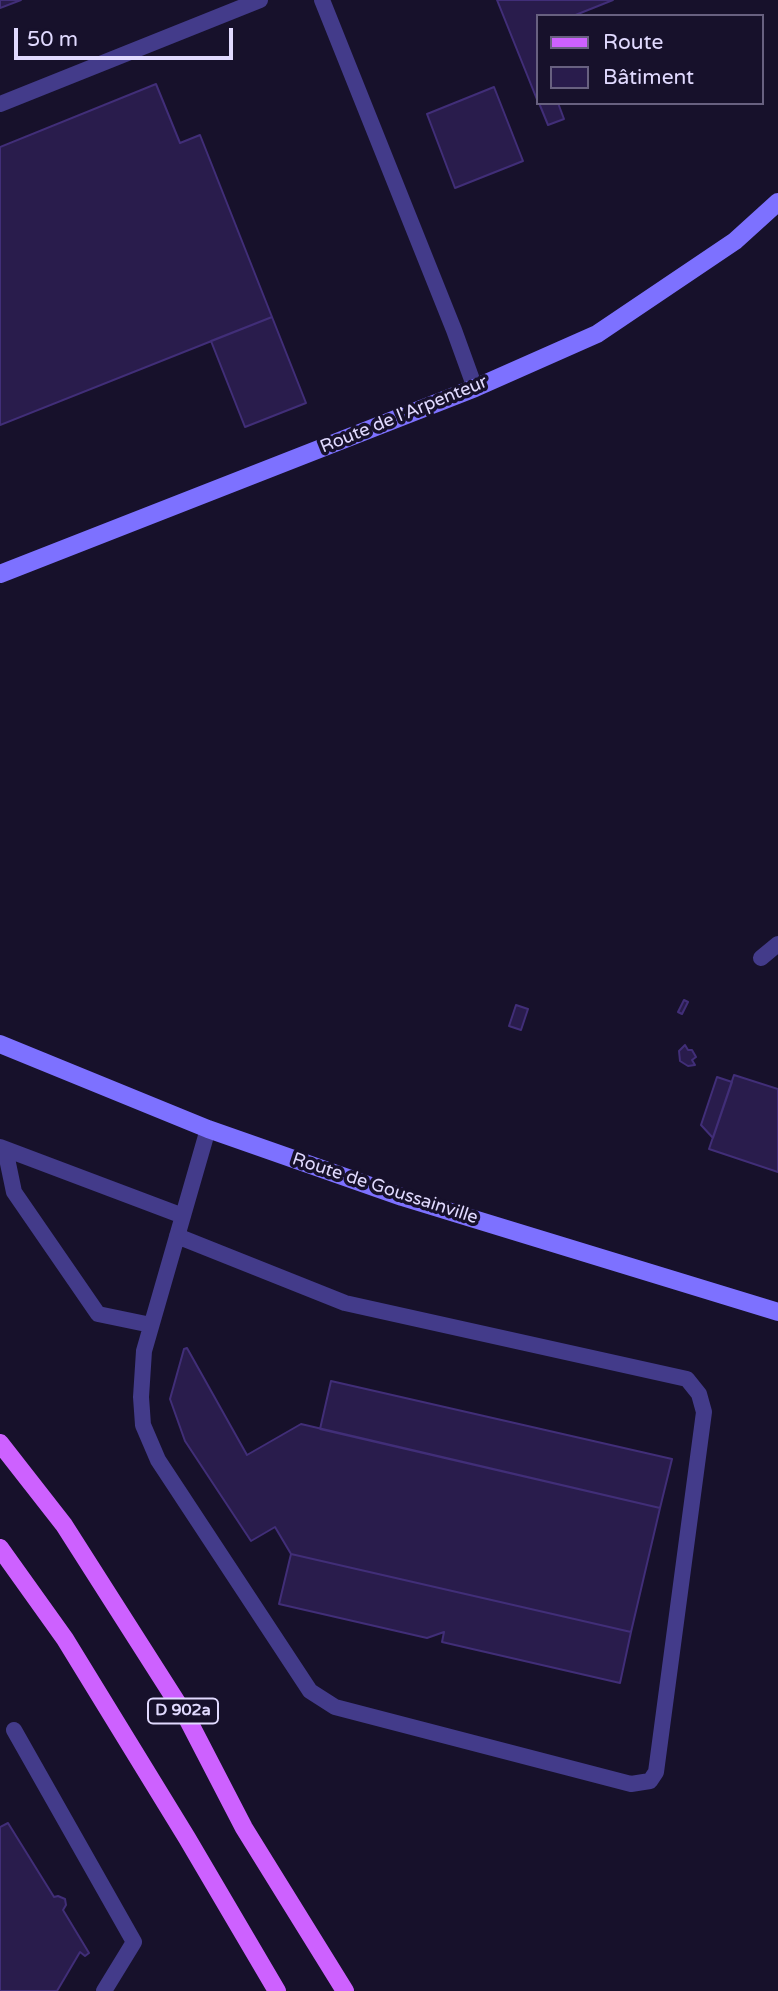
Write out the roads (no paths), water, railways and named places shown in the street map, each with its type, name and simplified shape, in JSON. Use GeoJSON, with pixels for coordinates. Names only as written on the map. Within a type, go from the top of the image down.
{"type":"FeatureCollection","features":[{"type":"Feature","properties":{"kind":"main road","name":"Route de l'Arpenteur"},"geometry":{"type":"LineString","coordinates":[[0,574],[475,388],[597,334],[735,241],[778,202]]}},
{"type":"Feature","properties":{"kind":"main road","name":"Route de Goussainville"},"geometry":{"type":"LineString","coordinates":[[0,1044],[208,1129],[402,1197],[778,1312]]}},
{"type":"Feature","properties":{"kind":"main road","name":"D 902a"},"geometry":{"type":"LineString","coordinates":[[0,1443],[64,1525],[187,1718],[244,1828],[345,1991]]}},
{"type":"Feature","properties":{"kind":"main road"},"geometry":{"type":"LineString","coordinates":[[0,1548],[65,1639],[277,1991]]}},
{"type":"Feature","properties":{"kind":"lane"},"geometry":{"type":"LineString","coordinates":[[0,104],[260,0]]}},
{"type":"Feature","properties":{"kind":"lane"},"geometry":{"type":"LineString","coordinates":[[322,0],[475,388]]}},
{"type":"Feature","properties":{"kind":"lane"},"geometry":{"type":"LineString","coordinates":[[761,958],[778,944]]}},
{"type":"Feature","properties":{"kind":"lane"},"geometry":{"type":"LineString","coordinates":[[177,1236],[345,1303],[687,1378],[699,1394],[704,1412],[656,1772],[650,1781],[631,1784],[335,1707],[310,1691],[158,1460],[143,1425],[141,1397],[144,1351],[151,1325],[208,1129]]}},
{"type":"Feature","properties":{"kind":"lane"},"geometry":{"type":"LineString","coordinates":[[3,1148],[183,1216]]}},
{"type":"Feature","properties":{"kind":"lane"},"geometry":{"type":"LineString","coordinates":[[3,1148],[14,1192],[98,1314],[151,1325]]}},
{"type":"Feature","properties":{"kind":"lane"},"geometry":{"type":"LineString","coordinates":[[14,1730],[134,1942],[104,1991]]}}]}
